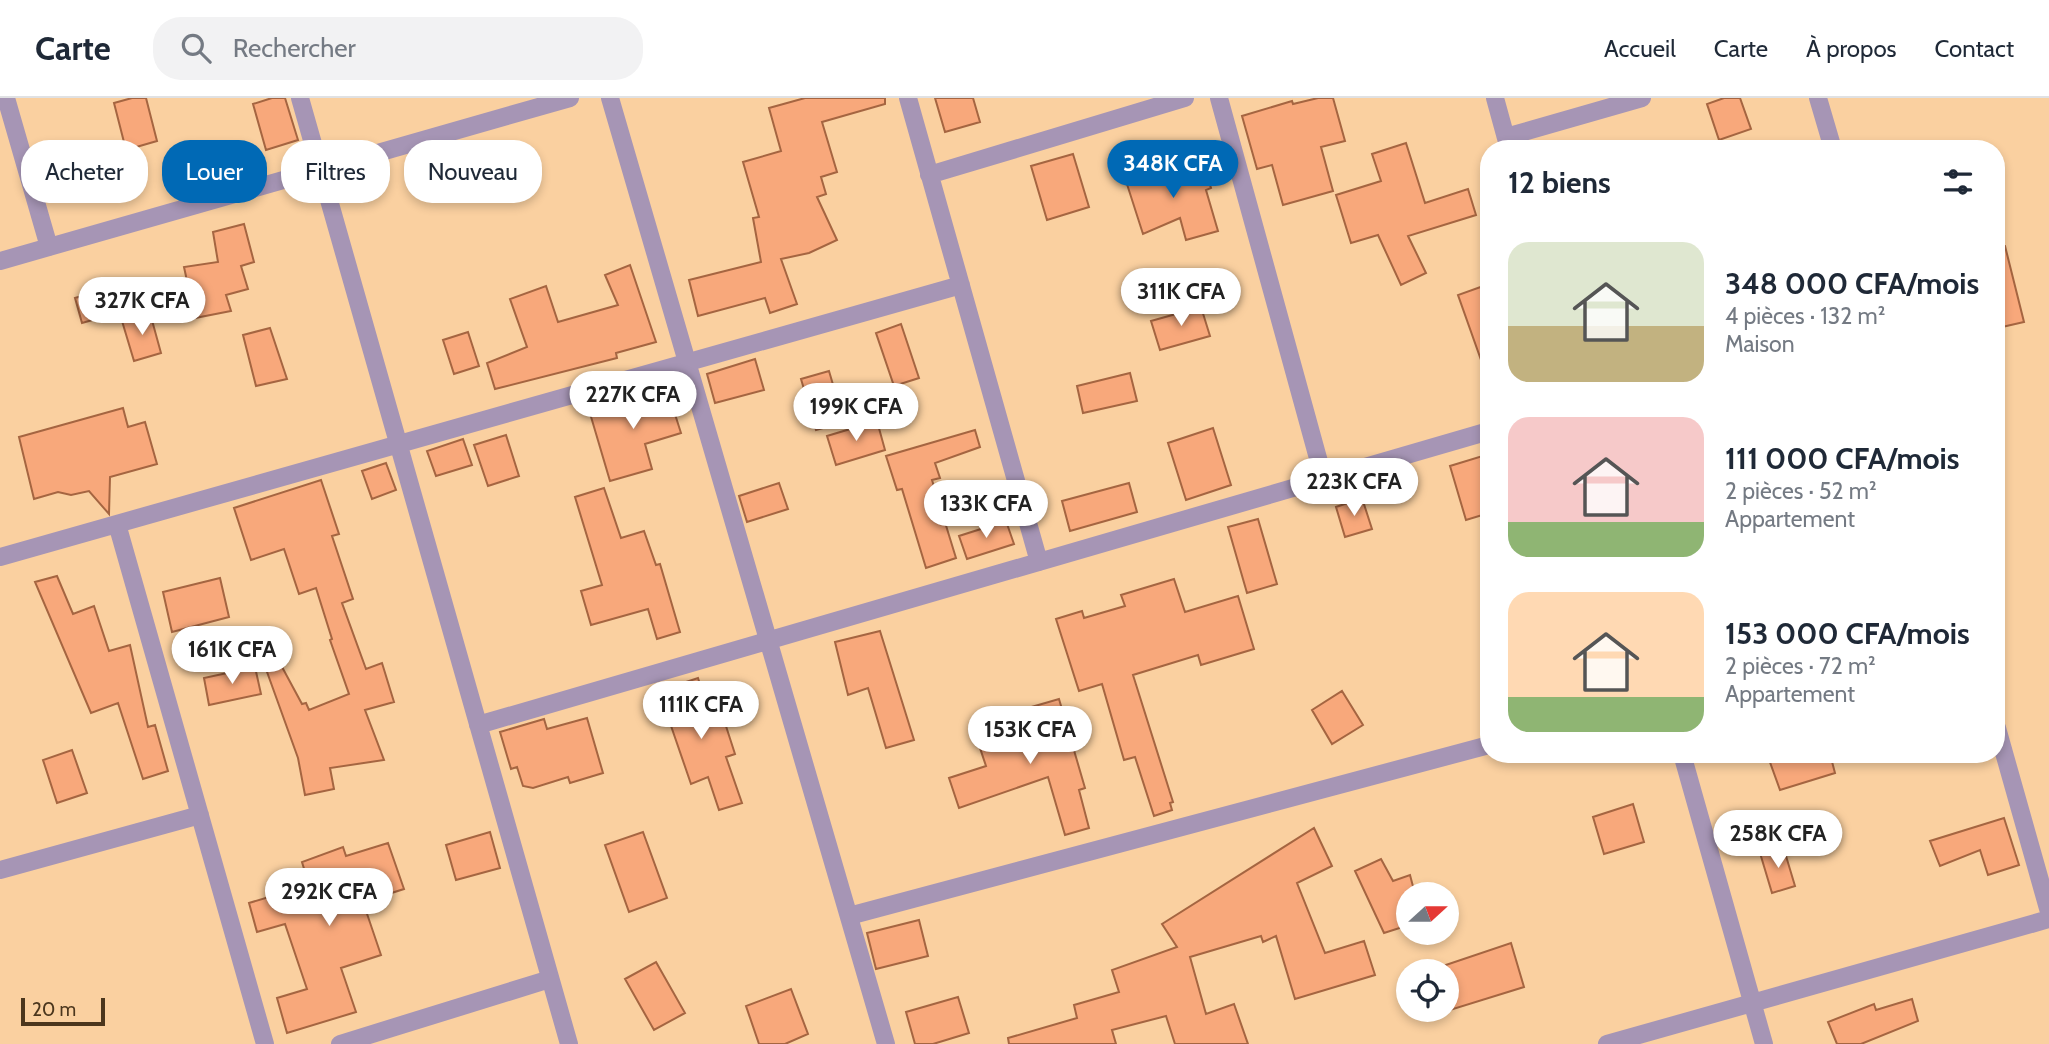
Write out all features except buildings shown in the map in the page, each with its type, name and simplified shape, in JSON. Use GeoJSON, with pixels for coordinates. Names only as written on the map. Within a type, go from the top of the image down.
{"type":"FeatureCollection","features":[{"type":"Feature","properties":{"kind":"street"},"geometry":{"type":"LineString","coordinates":[[6,98],[49,247]]}},
{"type":"Feature","properties":{"kind":"street"},"geometry":{"type":"LineString","coordinates":[[300,98],[312,140]]}},
{"type":"Feature","properties":{"kind":"street"},"geometry":{"type":"LineString","coordinates":[[390,149],[570,98]]}},
{"type":"Feature","properties":{"kind":"street"},"geometry":{"type":"LineString","coordinates":[[610,98],[886,1044]]}},
{"type":"Feature","properties":{"kind":"street"},"geometry":{"type":"LineString","coordinates":[[908,98],[1040,562]]}},
{"type":"Feature","properties":{"kind":"street"},"geometry":{"type":"LineString","coordinates":[[929,174],[1185,98]]}},
{"type":"Feature","properties":{"kind":"street"},"geometry":{"type":"LineString","coordinates":[[1219,98],[1324,480]]}},
{"type":"Feature","properties":{"kind":"street"},"geometry":{"type":"LineString","coordinates":[[1495,98],[1507,140]]}},
{"type":"Feature","properties":{"kind":"street"},"geometry":{"type":"LineString","coordinates":[[1517,140],[1642,98]]}},
{"type":"Feature","properties":{"kind":"street"},"geometry":{"type":"LineString","coordinates":[[1818,98],[1830,140]]}},
{"type":"Feature","properties":{"kind":"street"},"geometry":{"type":"LineString","coordinates":[[0,261],[281,180]]}},
{"type":"Feature","properties":{"kind":"street"},"geometry":{"type":"LineString","coordinates":[[331,203],[569,1044]]}},
{"type":"Feature","properties":{"kind":"street"},"geometry":{"type":"LineString","coordinates":[[0,557],[961,285]]}},
{"type":"Feature","properties":{"kind":"street"},"geometry":{"type":"LineString","coordinates":[[478,725],[1480,435]]}},
{"type":"Feature","properties":{"kind":"street"},"geometry":{"type":"LineString","coordinates":[[117,524],[265,1044]]}},
{"type":"Feature","properties":{"kind":"street"},"geometry":{"type":"LineString","coordinates":[[849,916],[1480,747]]}},
{"type":"Feature","properties":{"kind":"street"},"geometry":{"type":"LineString","coordinates":[[2005,756],[2049,912]]}},
{"type":"Feature","properties":{"kind":"street"},"geometry":{"type":"LineString","coordinates":[[1685,763],[1764,1044]]}},
{"type":"Feature","properties":{"kind":"street"},"geometry":{"type":"LineString","coordinates":[[0,870],[200,816]]}},
{"type":"Feature","properties":{"kind":"street"},"geometry":{"type":"LineString","coordinates":[[1607,1044],[2049,919]]}},
{"type":"Feature","properties":{"kind":"street"},"geometry":{"type":"LineString","coordinates":[[340,1044],[550,979]]}}]}
